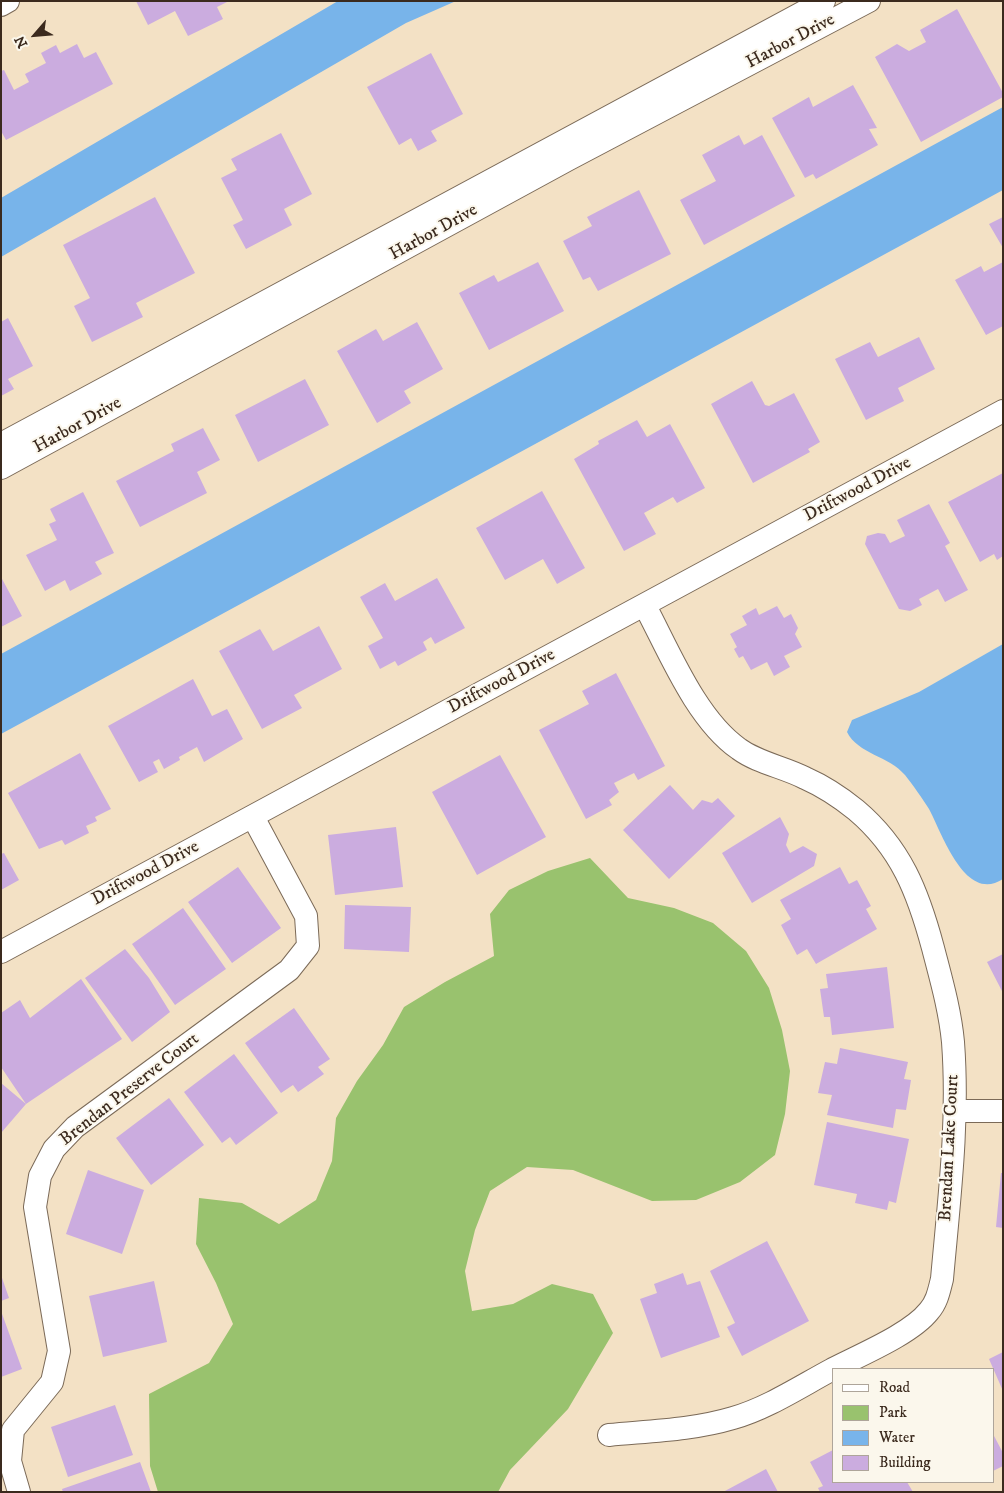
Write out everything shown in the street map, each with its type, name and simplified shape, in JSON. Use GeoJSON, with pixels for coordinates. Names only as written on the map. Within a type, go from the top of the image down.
{"type":"FeatureCollection","features":[{"type":"Feature","properties":{"kind":"street"},"geometry":{"type":"LineString","coordinates":[[1,5],[8,1]]}},
{"type":"Feature","properties":{"kind":"street","name":"Harbor Drive"},"geometry":{"type":"LineString","coordinates":[[1,444],[824,1]]}},
{"type":"Feature","properties":{"kind":"street","name":"Harbor Drive"},"geometry":{"type":"LineString","coordinates":[[1,468],[569,159],[869,1]]}},
{"type":"Feature","properties":{"kind":"street","name":"Driftwood Drive"},"geometry":{"type":"LineString","coordinates":[[1,952],[645,606],[1003,411]]}},
{"type":"Feature","properties":{"kind":"street","name":"Brendan Lake Court"},"geometry":{"type":"LineString","coordinates":[[645,606],[699,707],[717,731],[740,750],[805,777],[832,792],[862,816],[898,856],[913,883],[924,913],[946,995],[953,1041],[956,1111],[942,1279],[937,1299],[919,1321],[906,1330],[835,1368]]}},
{"type":"Feature","properties":{"kind":"street","name":"Brendan Preserve Court"},"geometry":{"type":"LineString","coordinates":[[19,1492],[10,1461],[13,1430],[52,1382],[59,1351],[35,1207],[40,1176],[54,1149],[75,1127],[289,970],[308,946],[306,916],[253,817]]}},
{"type":"Feature","properties":{"kind":"street"},"geometry":{"type":"LineString","coordinates":[[956,1111],[1003,1111]]}},
{"type":"Feature","properties":{"kind":"street","name":"Brendan Lake Court"},"geometry":{"type":"LineString","coordinates":[[608,1435],[695,1426],[735,1417],[775,1400],[832,1370]]}},
{"type":"Feature","properties":{"kind":"green space"},"geometry":{"type":"Polygon","coordinates":[[[590,858],[628,898],[674,908],[713,923],[746,951],[769,988],[782,1030],[790,1071],[785,1114],[775,1155],[740,1182],[696,1200],[652,1201],[573,1170],[527,1167],[490,1191],[475,1230],[465,1271],[472,1311],[513,1304],[552,1284],[593,1294],[613,1333],[568,1409],[510,1470],[498,1492],[158,1492],[150,1466],[149,1394],[209,1363],[233,1324],[216,1283],[196,1244],[199,1198],[242,1203],[279,1224],[316,1200],[332,1161],[336,1118],[357,1081],[383,1045],[404,1007],[445,982],[494,956],[490,914],[509,890],[548,871],[590,858]]]}},
{"type":"Feature","properties":{"kind":"water"},"geometry":{"type":"Polygon","coordinates":[[[338,1],[456,1],[406,23],[1,257],[1,198],[338,1]]]}},
{"type":"Feature","properties":{"kind":"water"},"geometry":{"type":"Polygon","coordinates":[[[1003,107],[1003,190],[1,734],[1,654],[1003,107]]]}},
{"type":"Feature","properties":{"kind":"water"},"geometry":{"type":"Polygon","coordinates":[[[1003,644],[1003,879],[989,884],[977,882],[966,874],[948,848],[929,809],[905,775],[891,763],[858,745],[847,732],[852,720],[919,692],[1003,644]]]}},
{"type":"Feature","properties":{"kind":"building"},"geometry":{"type":"Polygon","coordinates":[[[136,1],[229,1],[217,7],[223,19],[188,36],[175,11],[148,25],[136,1]]]}},
{"type":"Feature","properties":{"kind":"building"},"geometry":{"type":"Polygon","coordinates":[[[957,9],[1003,93],[1003,97],[921,142],[875,57],[897,44],[909,51],[926,42],[920,30],[957,9]]]}},
{"type":"Feature","properties":{"kind":"building"},"geometry":{"type":"Polygon","coordinates":[[[77,44],[84,58],[96,52],[113,84],[6,140],[1,131],[1,71],[4,70],[14,90],[29,82],[25,74],[46,63],[41,53],[56,45],[60,53],[77,44]]]}},
{"type":"Feature","properties":{"kind":"building"},"geometry":{"type":"Polygon","coordinates":[[[431,53],[463,114],[431,131],[437,141],[418,151],[411,138],[399,145],[367,87],[431,53]]]}},
{"type":"Feature","properties":{"kind":"building"},"geometry":{"type":"Polygon","coordinates":[[[853,85],[877,128],[869,129],[878,145],[816,179],[813,174],[805,178],[772,118],[809,97],[813,107],[853,85]]]}},
{"type":"Feature","properties":{"kind":"building"},"geometry":{"type":"Polygon","coordinates":[[[281,133],[312,194],[284,209],[292,225],[246,249],[233,225],[243,220],[221,178],[237,170],[231,159],[281,133]]]}},
{"type":"Feature","properties":{"kind":"building"},"geometry":{"type":"Polygon","coordinates":[[[739,135],[744,145],[762,135],[795,196],[704,245],[680,200],[716,181],[702,155],[739,135]]]}},
{"type":"Feature","properties":{"kind":"building"},"geometry":{"type":"Polygon","coordinates":[[[639,190],[671,254],[598,291],[590,277],[583,280],[563,241],[592,226],[587,217],[639,190]]]}},
{"type":"Feature","properties":{"kind":"building"},"geometry":{"type":"Polygon","coordinates":[[[155,197],[195,273],[136,303],[143,317],[92,342],[74,306],[90,298],[63,245],[155,197]]]}},
{"type":"Feature","properties":{"kind":"building"},"geometry":{"type":"Polygon","coordinates":[[[1003,217],[1003,248],[989,224],[1003,217]]]}},
{"type":"Feature","properties":{"kind":"building"},"geometry":{"type":"Polygon","coordinates":[[[538,262],[564,311],[489,350],[459,293],[494,275],[498,282],[538,262]]]}},
{"type":"Feature","properties":{"kind":"building"},"geometry":{"type":"Polygon","coordinates":[[[1003,262],[1003,326],[986,335],[955,280],[981,266],[984,272],[1003,262]]]}},
{"type":"Feature","properties":{"kind":"building"},"geometry":{"type":"Polygon","coordinates":[[[8,318],[33,366],[8,379],[14,389],[1,396],[1,322],[8,318]]]}},
{"type":"Feature","properties":{"kind":"building"},"geometry":{"type":"Polygon","coordinates":[[[417,322],[443,369],[404,391],[411,403],[377,423],[337,351],[376,329],[383,341],[417,322]]]}},
{"type":"Feature","properties":{"kind":"building"},"geometry":{"type":"Polygon","coordinates":[[[919,337],[935,369],[898,388],[904,401],[866,420],[835,359],[870,342],[878,357],[919,337]]]}},
{"type":"Feature","properties":{"kind":"building"},"geometry":{"type":"Polygon","coordinates":[[[305,379],[329,425],[258,462],[235,415],[305,379]]]}},
{"type":"Feature","properties":{"kind":"building"},"geometry":{"type":"Polygon","coordinates":[[[752,381],[765,405],[769,406],[794,393],[820,442],[808,449],[810,452],[753,483],[711,404],[752,381]]]}},
{"type":"Feature","properties":{"kind":"building"},"geometry":{"type":"Polygon","coordinates":[[[637,420],[647,437],[670,424],[705,488],[677,503],[673,497],[644,513],[656,534],[624,551],[574,459],[599,444],[598,441],[637,420]]]}},
{"type":"Feature","properties":{"kind":"building"},"geometry":{"type":"Polygon","coordinates":[[[203,428],[220,460],[197,472],[207,493],[140,527],[116,481],[174,451],[171,444],[203,428]]]}},
{"type":"Feature","properties":{"kind":"building"},"geometry":{"type":"Polygon","coordinates":[[[1003,473],[1003,556],[997,560],[994,554],[980,562],[948,502],[1003,473]]]}},
{"type":"Feature","properties":{"kind":"building"},"geometry":{"type":"Polygon","coordinates":[[[542,491],[585,568],[557,584],[543,559],[505,580],[476,528],[542,491]]]}},
{"type":"Feature","properties":{"kind":"building"},"geometry":{"type":"Polygon","coordinates":[[[83,492],[114,553],[95,562],[102,574],[70,591],[65,580],[45,591],[26,555],[57,540],[49,524],[56,521],[50,509],[83,492]]]}},
{"type":"Feature","properties":{"kind":"building"},"geometry":{"type":"Polygon","coordinates":[[[929,504],[950,543],[945,546],[968,590],[945,602],[938,589],[919,599],[922,605],[910,611],[899,609],[865,544],[867,536],[878,533],[885,534],[890,543],[905,536],[897,520],[929,504]]]}},
{"type":"Feature","properties":{"kind":"building"},"geometry":{"type":"Polygon","coordinates":[[[1,577],[22,616],[1,627],[1,577]]]}},
{"type":"Feature","properties":{"kind":"building"},"geometry":{"type":"Polygon","coordinates":[[[437,578],[465,628],[435,644],[431,637],[423,642],[427,650],[398,666],[395,661],[380,669],[368,646],[383,638],[360,597],[385,583],[395,601],[437,578]]]}},
{"type":"Feature","properties":{"kind":"building"},"geometry":{"type":"Polygon","coordinates":[[[777,606],[784,618],[791,614],[798,628],[795,634],[802,647],[784,656],[790,667],[774,676],[767,662],[751,670],[743,656],[739,658],[734,649],[737,647],[730,634],[747,625],[742,616],[756,608],[759,615],[777,606]]]}},
{"type":"Feature","properties":{"kind":"building"},"geometry":{"type":"Polygon","coordinates":[[[319,626],[342,669],[294,695],[302,708],[262,729],[219,651],[260,629],[273,651],[319,626]]]}},
{"type":"Feature","properties":{"kind":"building"},"geometry":{"type":"Polygon","coordinates":[[[616,673],[665,766],[638,780],[634,773],[614,783],[619,792],[609,800],[612,805],[586,819],[539,730],[589,704],[582,691],[616,673]]]}},
{"type":"Feature","properties":{"kind":"building"},"geometry":{"type":"Polygon","coordinates":[[[193,679],[212,716],[227,709],[243,739],[204,762],[197,747],[179,757],[180,760],[164,769],[159,759],[153,762],[158,772],[139,782],[108,726],[193,679]]]}},
{"type":"Feature","properties":{"kind":"building"},"geometry":{"type":"Polygon","coordinates":[[[80,753],[111,809],[95,817],[97,821],[86,826],[89,833],[65,845],[62,840],[39,849],[8,793],[80,753]]]}},
{"type":"Feature","properties":{"kind":"building"},"geometry":{"type":"Polygon","coordinates":[[[500,755],[546,837],[477,875],[432,792],[500,755]]]}},
{"type":"Feature","properties":{"kind":"building"},"geometry":{"type":"Polygon","coordinates":[[[670,785],[693,810],[702,800],[712,803],[718,798],[735,816],[669,879],[623,830],[670,785]]]}},
{"type":"Feature","properties":{"kind":"building"},"geometry":{"type":"Polygon","coordinates":[[[780,817],[789,834],[786,845],[790,853],[803,846],[817,854],[814,866],[752,903],[722,853],[780,817]]]}},
{"type":"Feature","properties":{"kind":"building"},"geometry":{"type":"Polygon","coordinates":[[[396,827],[403,887],[335,895],[328,835],[396,827]]]}},
{"type":"Feature","properties":{"kind":"building"},"geometry":{"type":"Polygon","coordinates":[[[4,853],[19,880],[1,890],[1,854],[4,853]]]}},
{"type":"Feature","properties":{"kind":"building"},"geometry":{"type":"Polygon","coordinates":[[[238,867],[281,928],[232,963],[188,902],[238,867]]]}},
{"type":"Feature","properties":{"kind":"building"},"geometry":{"type":"Polygon","coordinates":[[[840,867],[849,884],[857,880],[871,906],[866,909],[877,929],[816,964],[807,949],[797,955],[781,925],[791,919],[780,900],[840,867]]]}},
{"type":"Feature","properties":{"kind":"building"},"geometry":{"type":"Polygon","coordinates":[[[345,905],[411,907],[409,952],[344,949],[345,905]]]}},
{"type":"Feature","properties":{"kind":"building"},"geometry":{"type":"Polygon","coordinates":[[[183,908],[226,969],[175,1005],[132,944],[183,908]]]}},
{"type":"Feature","properties":{"kind":"building"},"geometry":{"type":"Polygon","coordinates":[[[125,949],[149,978],[170,1012],[132,1042],[85,978],[125,949]]]}},
{"type":"Feature","properties":{"kind":"building"},"geometry":{"type":"Polygon","coordinates":[[[1003,954],[1003,993],[987,962],[1003,954]]]}},
{"type":"Feature","properties":{"kind":"building"},"geometry":{"type":"Polygon","coordinates":[[[887,967],[894,1028],[832,1035],[830,1017],[824,1017],[820,989],[828,988],[826,974],[887,967]]]}},
{"type":"Feature","properties":{"kind":"building"},"geometry":{"type":"Polygon","coordinates":[[[81,979],[122,1039],[26,1104],[1,1067],[1,1013],[20,1000],[30,1018],[81,979]]]}},
{"type":"Feature","properties":{"kind":"building"},"geometry":{"type":"Polygon","coordinates":[[[294,1008],[330,1059],[318,1067],[324,1074],[298,1092],[293,1085],[281,1093],[245,1043],[294,1008]]]}},
{"type":"Feature","properties":{"kind":"building"},"geometry":{"type":"Polygon","coordinates":[[[840,1048],[908,1062],[904,1079],[911,1080],[906,1110],[896,1109],[893,1128],[827,1115],[832,1095],[818,1093],[825,1062],[837,1064],[840,1048]]]}},
{"type":"Feature","properties":{"kind":"building"},"geometry":{"type":"Polygon","coordinates":[[[234,1054],[278,1113],[236,1145],[230,1137],[222,1143],[184,1092],[234,1054]]]}},
{"type":"Feature","properties":{"kind":"building"},"geometry":{"type":"Polygon","coordinates":[[[1,1083],[26,1104],[1,1133],[1,1083]]]}},
{"type":"Feature","properties":{"kind":"building"},"geometry":{"type":"Polygon","coordinates":[[[169,1098],[204,1145],[151,1185],[116,1138],[169,1098]]]}},
{"type":"Feature","properties":{"kind":"building"},"geometry":{"type":"Polygon","coordinates":[[[827,1122],[909,1139],[896,1203],[889,1201],[887,1210],[855,1203],[857,1194],[814,1185],[827,1122]]]}},
{"type":"Feature","properties":{"kind":"building"},"geometry":{"type":"Polygon","coordinates":[[[88,1170],[144,1190],[122,1254],[66,1234],[88,1170]]]}},
{"type":"Feature","properties":{"kind":"building"},"geometry":{"type":"Polygon","coordinates":[[[1001,1173],[1003,1173],[1003,1228],[996,1227],[1001,1173]]]}},
{"type":"Feature","properties":{"kind":"building"},"geometry":{"type":"Polygon","coordinates":[[[767,1241],[809,1321],[742,1356],[727,1327],[735,1323],[710,1271],[767,1241]]]}},
{"type":"Feature","properties":{"kind":"building"},"geometry":{"type":"Polygon","coordinates":[[[683,1273],[687,1285],[700,1281],[720,1337],[661,1358],[640,1299],[657,1293],[654,1284],[683,1273]]]}},
{"type":"Feature","properties":{"kind":"building"},"geometry":{"type":"Polygon","coordinates":[[[1,1275],[9,1298],[1,1301],[1,1275]]]}},
{"type":"Feature","properties":{"kind":"building"},"geometry":{"type":"Polygon","coordinates":[[[154,1281],[167,1342],[103,1357],[89,1296],[154,1281]]]}},
{"type":"Feature","properties":{"kind":"building"},"geometry":{"type":"Polygon","coordinates":[[[1,1311],[22,1369],[1,1377],[1,1311]]]}},
{"type":"Feature","properties":{"kind":"building"},"geometry":{"type":"Polygon","coordinates":[[[1003,1352],[1003,1391],[994,1368],[989,1359],[1003,1352]]]}},
{"type":"Feature","properties":{"kind":"building"},"geometry":{"type":"Polygon","coordinates":[[[115,1405],[133,1455],[68,1477],[51,1427],[115,1405]]]}},
{"type":"Feature","properties":{"kind":"building"},"geometry":{"type":"Polygon","coordinates":[[[994,1436],[1003,1453],[1003,1466],[994,1470],[994,1436]]]}},
{"type":"Feature","properties":{"kind":"building"},"geometry":{"type":"Polygon","coordinates":[[[832,1451],[832,1483],[908,1483],[913,1492],[820,1492],[818,1488],[823,1486],[810,1462],[832,1451]]]}},
{"type":"Feature","properties":{"kind":"building"},"geometry":{"type":"Polygon","coordinates":[[[140,1462],[151,1492],[63,1492],[62,1489],[140,1462]]]}},
{"type":"Feature","properties":{"kind":"building"},"geometry":{"type":"Polygon","coordinates":[[[766,1469],[778,1492],[723,1492],[766,1469]]]}}]}
